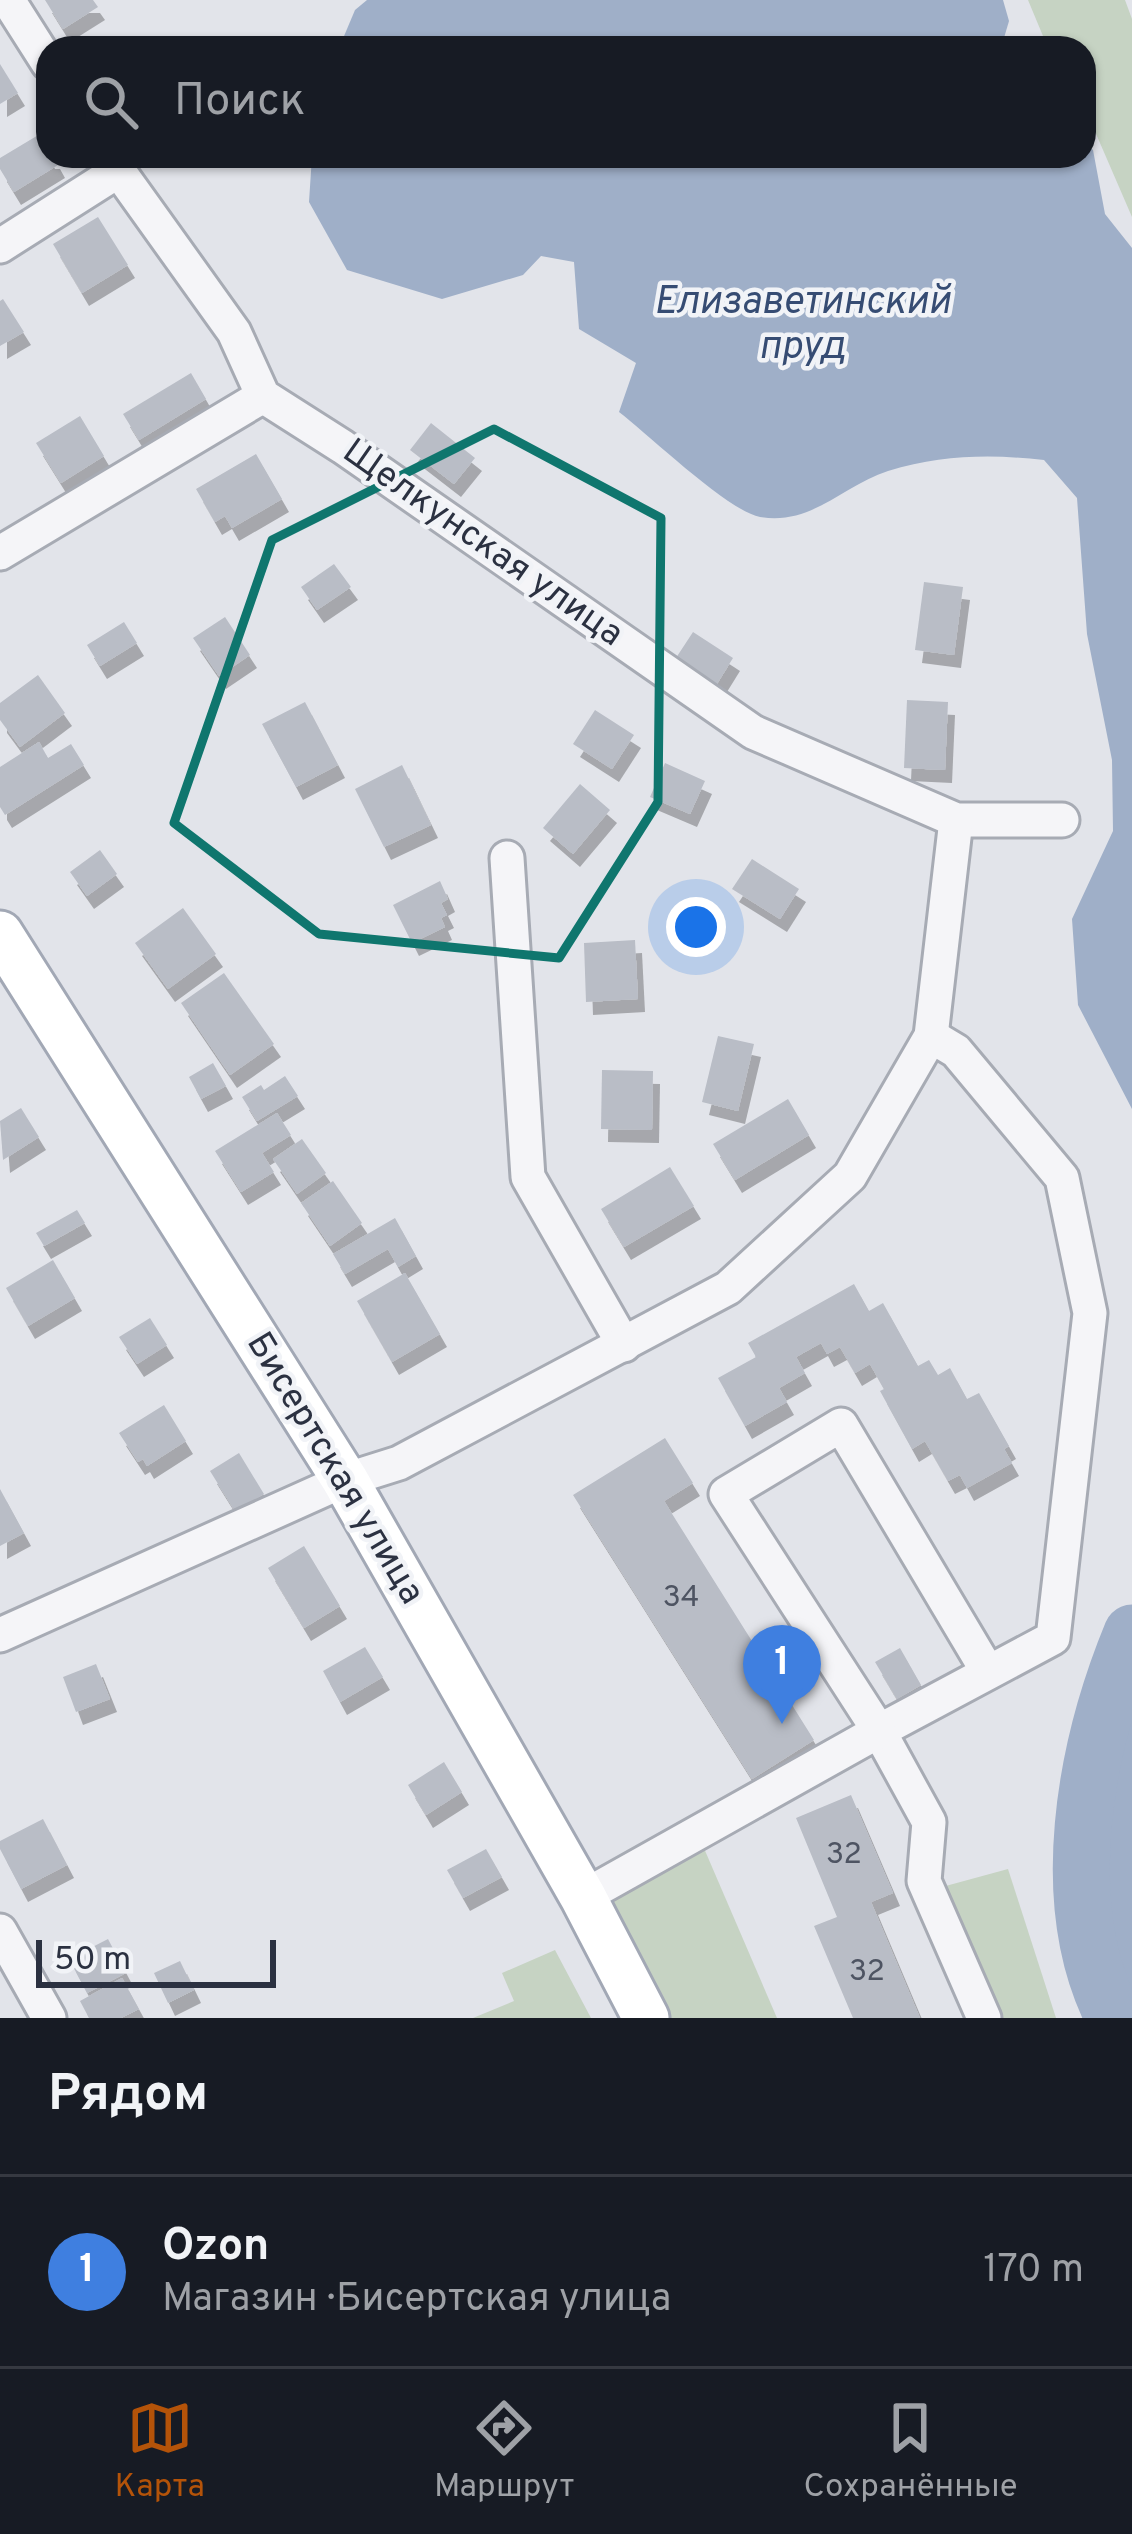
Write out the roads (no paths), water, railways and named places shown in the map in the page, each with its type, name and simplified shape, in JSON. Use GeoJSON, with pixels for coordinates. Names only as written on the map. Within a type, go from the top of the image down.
{"type":"FeatureCollection","features":[{"type":"Feature","properties":{"kind":"main road","name":"Бисертская улица"},"geometry":{"type":"LineString","coordinates":[[0,934],[345,1480],[583,1898],[646,2018]]}},
{"type":"Feature","properties":{"kind":"street"},"geometry":{"type":"LineString","coordinates":[[8,0],[36,44]]}},
{"type":"Feature","properties":{"kind":"street"},"geometry":{"type":"LineString","coordinates":[[0,246],[107,168]]}},
{"type":"Feature","properties":{"kind":"street"},"geometry":{"type":"LineString","coordinates":[[0,553],[263,396],[234,332],[116,168]]}},
{"type":"Feature","properties":{"kind":"street","name":"Щелкунская улица"},"geometry":{"type":"LineString","coordinates":[[263,396],[363,460],[753,732],[956,820]]}},
{"type":"Feature","properties":{"kind":"street"},"geometry":{"type":"LineString","coordinates":[[0,1635],[345,1480],[399,1463],[728,1288],[850,1176],[931,1036],[956,820],[1062,820]]}},
{"type":"Feature","properties":{"kind":"street"},"geometry":{"type":"LineString","coordinates":[[507,858],[528,1177],[624,1346]]}},
{"type":"Feature","properties":{"kind":"street"},"geometry":{"type":"LineString","coordinates":[[583,1898],[1053,1638],[1090,1313],[1062,1178],[956,1051],[931,1036]]}},
{"type":"Feature","properties":{"kind":"street"},"geometry":{"type":"LineString","coordinates":[[984,2018],[924,1881],[929,1822],[879,1731],[726,1494],[841,1424],[988,1672]]}},
{"type":"Feature","properties":{"kind":"street"},"geometry":{"type":"LineString","coordinates":[[0,1930],[50,2018]]}},
{"type":"Feature","properties":{"kind":"water"},"geometry":{"type":"Polygon","coordinates":[[[367,0],[1003,0],[1009,21],[1005,36],[344,36],[355,10],[367,0]]]}},
{"type":"Feature","properties":{"kind":"water","name":"Елизаветинский пруд"},"geometry":{"type":"Polygon","coordinates":[[[1096,166],[1105,214],[1132,248],[1132,1109],[1078,1005],[1072,919],[1113,831],[1112,760],[1087,634],[1077,498],[1044,460],[985,457],[927,462],[872,477],[795,516],[760,517],[709,487],[619,412],[636,363],[579,329],[574,262],[541,256],[523,275],[442,299],[347,270],[309,202],[311,168],[1096,166]]]}},
{"type":"Feature","properties":{"kind":"water"},"geometry":{"type":"Polygon","coordinates":[[[1132,1613],[1132,2018],[1115,2018],[1092,1958],[1083,1870],[1098,1740],[1132,1613]]]}},
{"type":"Feature","properties":{"kind":"waterway"},"geometry":{"type":"LineString","coordinates":[[1114,2018],[1096,1973],[1085,1926],[1083,1825],[1101,1725],[1132,1633]]}},
{"type":"Feature","properties":{"kind":"place","name":"Ozon"},"geometry":{"type":"Point","coordinates":[782,1724]}}]}
